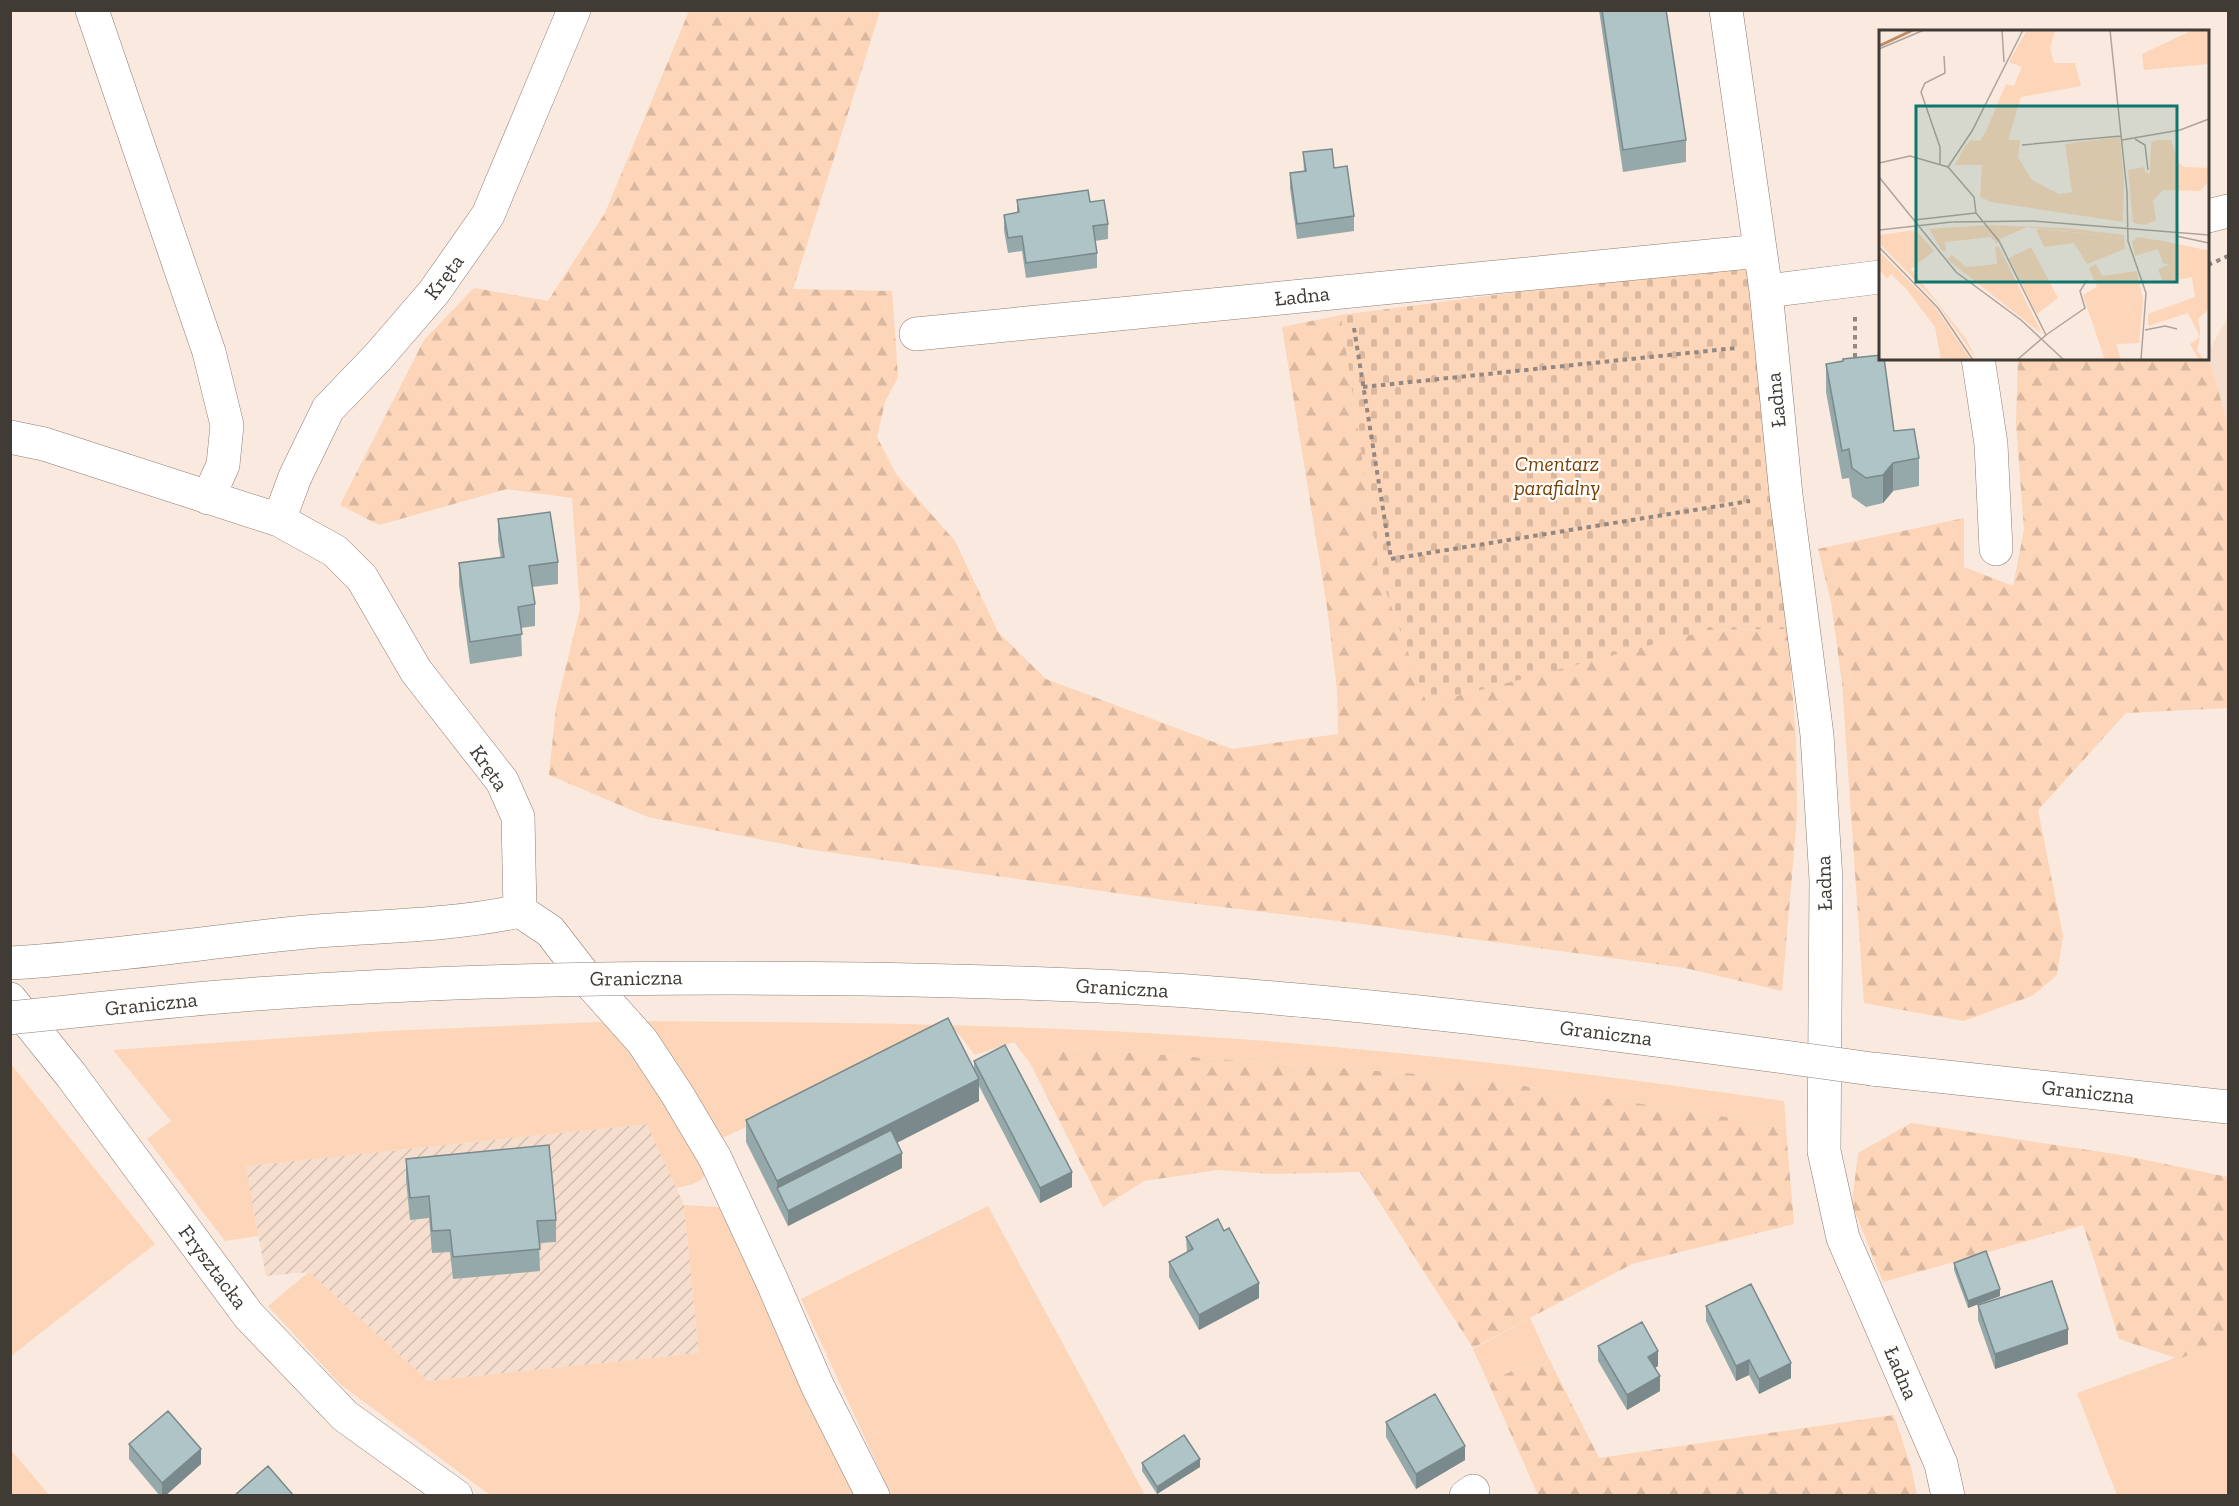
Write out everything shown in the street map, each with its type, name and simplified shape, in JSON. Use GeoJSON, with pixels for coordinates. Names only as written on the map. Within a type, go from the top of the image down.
{"type":"FeatureCollection","features":[{"type":"Feature","properties":{"kind":"main road"},"geometry":{"type":"LineString","coordinates":[[92,10],[209,352],[227,425],[223,465],[208,498]]}},
{"type":"Feature","properties":{"kind":"main road","name":"Kręta"},"geometry":{"type":"LineString","coordinates":[[279,520],[295,477],[328,409],[378,357],[434,292],[488,215],[574,10]]}},
{"type":"Feature","properties":{"kind":"main road","name":"Ładna"},"geometry":{"type":"LineString","coordinates":[[1726,10],[1766,291],[1786,495],[1817,735],[1826,880],[1824,1151],[1843,1238],[1941,1464],[1948,1496]]}},
{"type":"Feature","properties":{"kind":"main road"},"geometry":{"type":"LineString","coordinates":[[2209,216],[2229,211]]}},
{"type":"Feature","properties":{"kind":"main road","name":"Ładna"},"geometry":{"type":"LineString","coordinates":[[916,334],[1760,251]]}},
{"type":"Feature","properties":{"kind":"main road"},"geometry":{"type":"LineString","coordinates":[[1766,291],[1873,279]]}},
{"type":"Feature","properties":{"kind":"main road"},"geometry":{"type":"LineString","coordinates":[[1978,360],[1991,444],[1996,549]]}},
{"type":"Feature","properties":{"kind":"main road","name":"Kręta"},"geometry":{"type":"LineString","coordinates":[[10,437],[44,444],[279,520],[335,551],[362,578],[416,671],[502,781],[518,817],[520,911]]}},
{"type":"Feature","properties":{"kind":"main road"},"geometry":{"type":"LineString","coordinates":[[10,963],[95,957],[304,933],[485,919],[520,911],[550,931],[591,984],[642,1041],[677,1094],[720,1168],[818,1387],[873,1496]]}},
{"type":"Feature","properties":{"kind":"main road","name":"Graniczna"},"geometry":{"type":"LineString","coordinates":[[10,1018],[210,998],[322,990],[562,980],[694,977],[1008,982],[1198,992],[1479,1017],[1872,1069],[2229,1107]]}},
{"type":"Feature","properties":{"kind":"main road","name":"Frysztacka"},"geometry":{"type":"LineString","coordinates":[[10,999],[71,1075],[249,1316],[345,1416],[456,1496]]}},
{"type":"Feature","properties":{"kind":"path"},"geometry":{"type":"LineString","coordinates":[[2209,265],[2229,256]]}},
{"type":"Feature","properties":{"kind":"path"},"geometry":{"type":"LineString","coordinates":[[1854,363],[1854,308],[1873,279]]}},
{"type":"Feature","properties":{"kind":"path"},"geometry":{"type":"LineString","coordinates":[[1353,323],[1391,560],[1752,501]]}},
{"type":"Feature","properties":{"kind":"path"},"geometry":{"type":"LineString","coordinates":[[1363,387],[1740,347]]}},
{"type":"Feature","properties":{"kind":"shaded area"},"geometry":{"type":"Polygon","coordinates":[[[2228,317],[2228,424],[2209,359],[2209,350],[2228,317]]]}},
{"type":"Feature","properties":{"kind":"shaded area"},"geometry":{"type":"Polygon","coordinates":[[[648,1124],[684,1205],[699,1353],[428,1381],[309,1272],[266,1276],[245,1166],[648,1124]]]}},
{"type":"Feature","properties":{"kind":"green space"},"geometry":{"type":"Polygon","coordinates":[[[689,11],[880,11],[793,289],[892,291],[898,377],[885,402],[877,437],[896,474],[955,541],[998,632],[1046,679],[1232,749],[1338,734],[1337,690],[1327,607],[1282,327],[1341,315],[1379,572],[1427,703],[1708,630],[1788,629],[1796,741],[1797,816],[1782,991],[1685,968],[1355,923],[1172,901],[813,850],[648,817],[549,775],[556,707],[580,609],[572,498],[507,489],[379,525],[340,505],[424,340],[474,288],[548,301],[605,213],[689,11]]]}},
{"type":"Feature","properties":{"kind":"green space","name":"Cmentarz parafialny"},"geometry":{"type":"Polygon","coordinates":[[[1751,262],[1788,629],[1708,630],[1427,704],[1379,572],[1341,315],[1751,262]]]}},
{"type":"Feature","properties":{"kind":"green space"},"geometry":{"type":"Polygon","coordinates":[[[2209,359],[2228,424],[2228,708],[2126,713],[2038,810],[2063,936],[2057,975],[2032,996],[1963,1021],[1864,1003],[1842,683],[1831,602],[1818,549],[1964,518],[1964,567],[2013,586],[2024,530],[2016,423],[2018,360],[2209,359]]]}},
{"type":"Feature","properties":{"kind":"green space"},"geometry":{"type":"Polygon","coordinates":[[[623,1021],[987,1026],[1278,1042],[1447,1058],[1784,1101],[1786,1130],[1740,1119],[1472,1078],[1071,1048],[1030,1063],[1014,1042],[975,1055],[957,1032],[724,1137],[702,1154],[706,1170],[701,1179],[691,1185],[676,1188],[647,1124],[246,1166],[258,1236],[225,1241],[147,1139],[171,1121],[113,1050],[387,1031],[623,1021]]]}},
{"type":"Feature","properties":{"kind":"green space"},"geometry":{"type":"Polygon","coordinates":[[[1071,1048],[1472,1078],[1740,1119],[1786,1130],[1794,1224],[1632,1264],[1473,1348],[1360,1172],[1272,1174],[1217,1170],[1144,1181],[1103,1207],[1030,1063],[1071,1048]]]}},
{"type":"Feature","properties":{"kind":"green space"},"geometry":{"type":"Polygon","coordinates":[[[11,1064],[155,1244],[10,1356],[11,1064]]]}},
{"type":"Feature","properties":{"kind":"green space"},"geometry":{"type":"Polygon","coordinates":[[[1911,1123],[2121,1155],[2228,1177],[2228,1339],[2179,1359],[2119,1339],[2083,1225],[1883,1282],[1852,1204],[1858,1153],[1911,1123]]]}},
{"type":"Feature","properties":{"kind":"green space"},"geometry":{"type":"Polygon","coordinates":[[[684,1205],[717,1207],[734,1218],[866,1495],[490,1495],[340,1384],[268,1306],[309,1272],[428,1381],[699,1353],[684,1205]]]}},
{"type":"Feature","properties":{"kind":"green space"},"geometry":{"type":"Polygon","coordinates":[[[988,1206],[1145,1495],[891,1495],[801,1299],[988,1206]]]}},
{"type":"Feature","properties":{"kind":"green space"},"geometry":{"type":"Polygon","coordinates":[[[1530,1318],[1547,1355],[1488,1382],[1473,1349],[1530,1318]]]}},
{"type":"Feature","properties":{"kind":"green space"},"geometry":{"type":"Polygon","coordinates":[[[2228,1339],[2228,1493],[2218,1496],[2117,1495],[2077,1393],[2228,1339]]]}},
{"type":"Feature","properties":{"kind":"green space"},"geometry":{"type":"Polygon","coordinates":[[[1547,1355],[1599,1458],[1894,1415],[1911,1467],[1917,1495],[1538,1495],[1488,1382],[1547,1355]]]}},
{"type":"Feature","properties":{"kind":"green space"},"geometry":{"type":"Polygon","coordinates":[[[11,1450],[49,1495],[11,1495],[11,1450]]]}},
{"type":"Feature","properties":{"kind":"building"},"geometry":{"type":"Polygon","coordinates":[[[1602,10],[1666,10],[1686,140],[1623,150],[1602,10]]]}},
{"type":"Feature","properties":{"kind":"building"},"geometry":{"type":"Polygon","coordinates":[[[1332,149],[1334,168],[1347,166],[1354,216],[1297,224],[1290,173],[1306,171],[1303,152],[1332,149]]]}},
{"type":"Feature","properties":{"kind":"building"},"geometry":{"type":"Polygon","coordinates":[[[1088,190],[1090,202],[1104,200],[1108,224],[1093,226],[1097,253],[1026,263],[1022,236],[1008,238],[1004,215],[1019,212],[1017,200],[1088,190]]]}},
{"type":"Feature","properties":{"kind":"building"},"geometry":{"type":"Polygon","coordinates":[[[1879,355],[1879,360],[1884,360],[1894,431],[1914,429],[1919,458],[1893,463],[1883,475],[1866,478],[1852,468],[1849,449],[1842,451],[1826,364],[1843,361],[1843,359],[1879,355]]]}},
{"type":"Feature","properties":{"kind":"building"},"geometry":{"type":"Polygon","coordinates":[[[550,512],[558,562],[529,566],[535,604],[518,607],[522,634],[470,642],[459,563],[504,557],[498,519],[550,512]]]}},
{"type":"Feature","properties":{"kind":"building"},"geometry":{"type":"Polygon","coordinates":[[[948,1018],[979,1079],[777,1181],[746,1120],[948,1018]]]}},
{"type":"Feature","properties":{"kind":"building"},"geometry":{"type":"Polygon","coordinates":[[[1005,1045],[1072,1172],[1040,1188],[974,1061],[1005,1045]]]}},
{"type":"Feature","properties":{"kind":"building"},"geometry":{"type":"Polygon","coordinates":[[[891,1130],[902,1153],[788,1211],[777,1188],[891,1130]]]}},
{"type":"Feature","properties":{"kind":"building"},"geometry":{"type":"Polygon","coordinates":[[[549,1145],[556,1220],[537,1221],[540,1249],[453,1257],[450,1230],[432,1231],[429,1196],[410,1198],[406,1159],[549,1145]]]}},
{"type":"Feature","properties":{"kind":"building"},"geometry":{"type":"Polygon","coordinates":[[[1218,1219],[1224,1231],[1229,1228],[1259,1283],[1199,1315],[1169,1262],[1193,1249],[1186,1237],[1218,1219]]]}},
{"type":"Feature","properties":{"kind":"building"},"geometry":{"type":"Polygon","coordinates":[[[1986,1251],[2000,1289],[1968,1301],[1954,1263],[1986,1251]]]}},
{"type":"Feature","properties":{"kind":"building"},"geometry":{"type":"Polygon","coordinates":[[[2052,1281],[2068,1329],[1995,1354],[1978,1305],[2052,1281]]]}},
{"type":"Feature","properties":{"kind":"building"},"geometry":{"type":"Polygon","coordinates":[[[1751,1284],[1791,1363],[1759,1379],[1749,1360],[1736,1366],[1706,1306],[1751,1284]]]}},
{"type":"Feature","properties":{"kind":"building"},"geometry":{"type":"Polygon","coordinates":[[[1642,1322],[1658,1351],[1648,1357],[1660,1376],[1627,1395],[1598,1346],[1642,1322]]]}},
{"type":"Feature","properties":{"kind":"building"},"geometry":{"type":"Polygon","coordinates":[[[1435,1394],[1465,1446],[1416,1474],[1386,1422],[1435,1394]]]}},
{"type":"Feature","properties":{"kind":"building"},"geometry":{"type":"Polygon","coordinates":[[[168,1411],[201,1449],[162,1483],[129,1444],[168,1411]]]}},
{"type":"Feature","properties":{"kind":"building"},"geometry":{"type":"Polygon","coordinates":[[[1184,1435],[1200,1459],[1157,1487],[1142,1463],[1184,1435]]]}},
{"type":"Feature","properties":{"kind":"building"},"geometry":{"type":"Polygon","coordinates":[[[268,1466],[294,1496],[234,1496],[268,1466]]]}}]}
